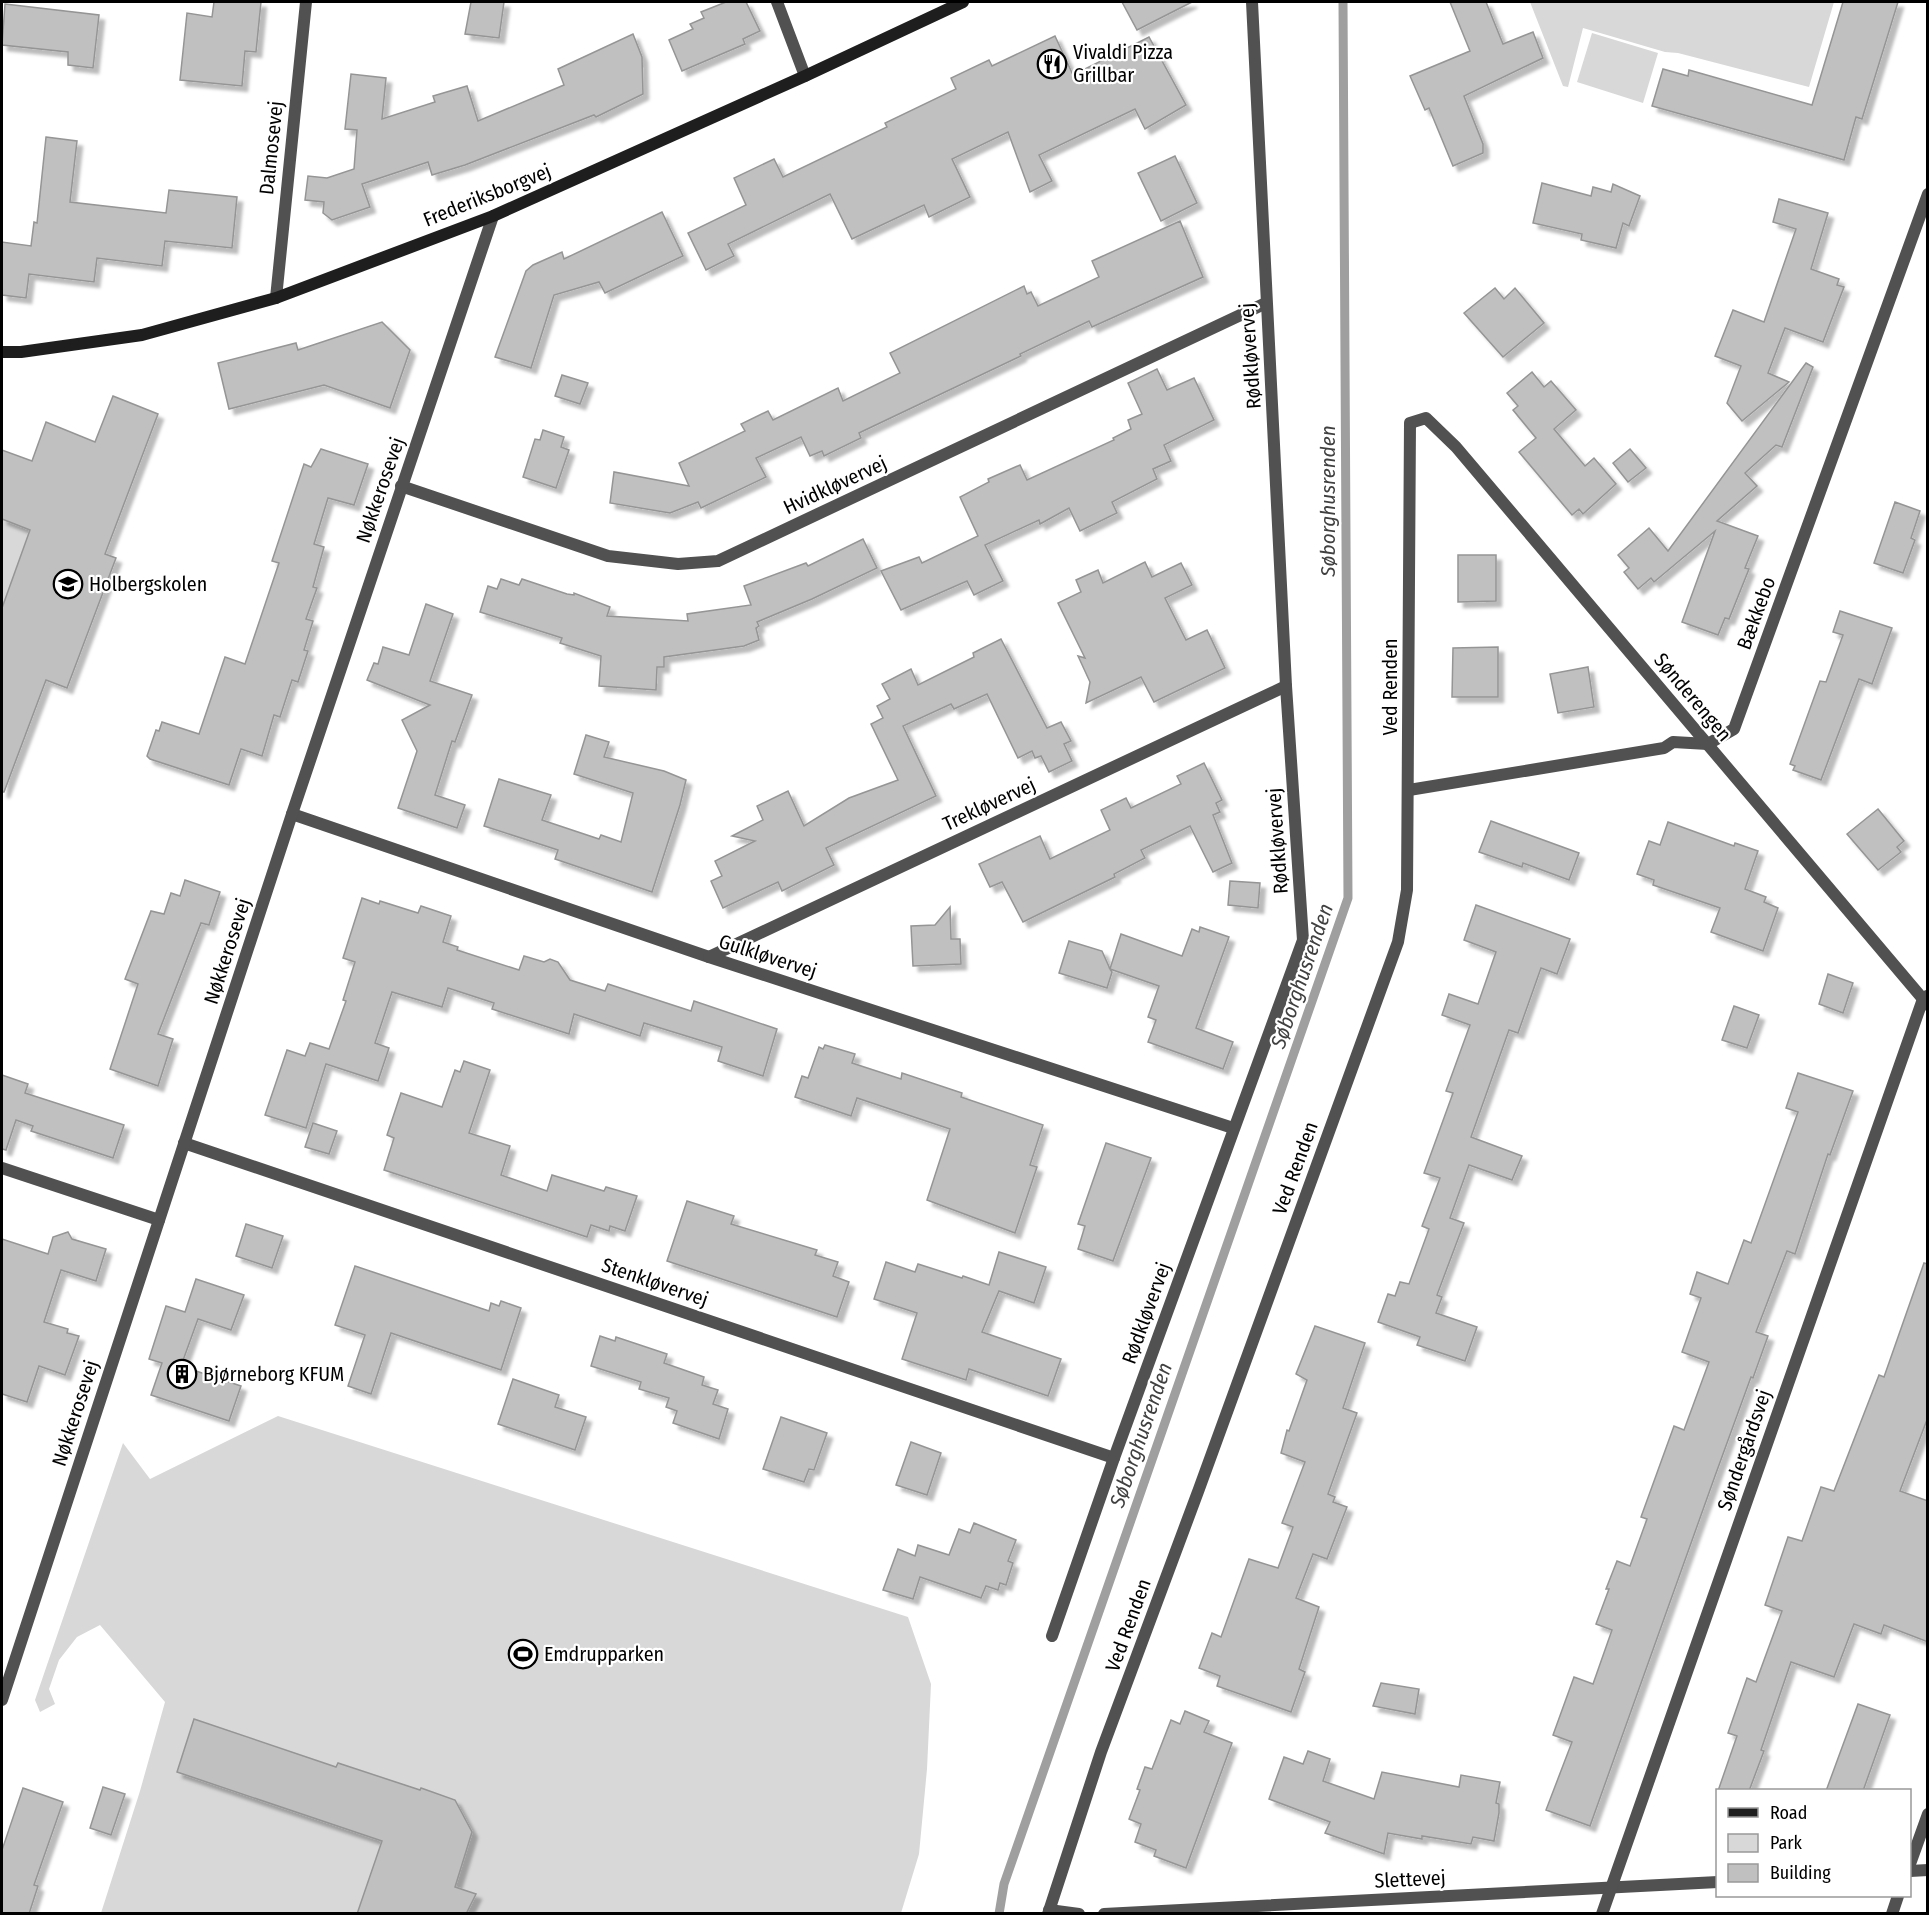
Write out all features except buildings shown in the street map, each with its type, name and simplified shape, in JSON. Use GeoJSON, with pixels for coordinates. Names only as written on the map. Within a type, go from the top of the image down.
{"type":"FeatureCollection","features":[{"type":"Feature","properties":{"kind":"street","name":"Dalmosevej"},"geometry":{"type":"LineString","coordinates":[[276,298],[306,2]]}},
{"type":"Feature","properties":{"kind":"street"},"geometry":{"type":"LineString","coordinates":[[777,2],[805,76]]}},
{"type":"Feature","properties":{"kind":"street","name":"Frederiksborgvej"},"geometry":{"type":"LineString","coordinates":[[2,352],[21,352],[142,335],[276,298],[493,216],[805,76],[963,2]]}},
{"type":"Feature","properties":{"kind":"street","name":"Rødkløvervej"},"geometry":{"type":"LineString","coordinates":[[1052,1636],[1233,1128],[1303,940],[1286,686],[1251,2]]}},
{"type":"Feature","properties":{"kind":"street","name":"Bækkebo"},"geometry":{"type":"LineString","coordinates":[[1708,744],[1734,729],[1928,194]]}},
{"type":"Feature","properties":{"kind":"street","name":"Nøkkerosevej"},"geometry":{"type":"LineString","coordinates":[[2,1700],[292,814],[493,216]]}},
{"type":"Feature","properties":{"kind":"street","name":"Hvidkløvervej"},"geometry":{"type":"LineString","coordinates":[[401,486],[608,556],[678,564],[717,561],[1266,303]]}},
{"type":"Feature","properties":{"kind":"street","name":"Sønderengen"},"geometry":{"type":"LineString","coordinates":[[1426,418],[1456,447],[1926,1000]]}},
{"type":"Feature","properties":{"kind":"street","name":"Ved Renden"},"geometry":{"type":"LineString","coordinates":[[1049,1912],[1101,1752],[1199,1490],[1398,942],[1407,890],[1410,423],[1426,418]]}},
{"type":"Feature","properties":{"kind":"street","name":"Trekløvervej"},"geometry":{"type":"LineString","coordinates":[[709,957],[1286,686]]}},
{"type":"Feature","properties":{"kind":"street"},"geometry":{"type":"LineString","coordinates":[[1409,790],[1664,748],[1673,742],[1708,744]]}},
{"type":"Feature","properties":{"kind":"street","name":"Gulkløvervej"},"geometry":{"type":"LineString","coordinates":[[292,814],[709,957],[1233,1128]]}},
{"type":"Feature","properties":{"kind":"street","name":"Søndergårdsvej"},"geometry":{"type":"LineString","coordinates":[[1602,1914],[1926,1000]]}},
{"type":"Feature","properties":{"kind":"street","name":"Stenkløvervej"},"geometry":{"type":"LineString","coordinates":[[184,1143],[1114,1458]]}},
{"type":"Feature","properties":{"kind":"street"},"geometry":{"type":"LineString","coordinates":[[2,1168],[159,1220]]}},
{"type":"Feature","properties":{"kind":"street"},"geometry":{"type":"LineString","coordinates":[[1911,1861],[1928,1814]]}},
{"type":"Feature","properties":{"kind":"street"},"geometry":{"type":"LineString","coordinates":[[1911,1871],[1928,1870]]}},
{"type":"Feature","properties":{"kind":"street","name":"Slettevej"},"geometry":{"type":"LineString","coordinates":[[1104,1914],[1716,1882]]}},
{"type":"Feature","properties":{"kind":"street"},"geometry":{"type":"LineString","coordinates":[[1892,1914],[1898,1897]]}},
{"type":"Feature","properties":{"kind":"street"},"geometry":{"type":"LineString","coordinates":[[1049,1912],[1079,1914]]}},
{"type":"Feature","properties":{"kind":"green space"},"geometry":{"type":"Polygon","coordinates":[[[1530,2],[1834,2],[1809,87],[1678,53],[1665,52],[1583,28],[1568,87],[1563,86],[1530,2]]]}},
{"type":"Feature","properties":{"kind":"green space"},"geometry":{"type":"Polygon","coordinates":[[[1592,33],[1658,53],[1643,103],[1577,82],[1592,33]]]}},
{"type":"Feature","properties":{"kind":"green space"},"geometry":{"type":"Polygon","coordinates":[[[2,519],[30,530],[2,608],[2,519]]]}},
{"type":"Feature","properties":{"kind":"green space","name":"Emdrupparken"},"geometry":{"type":"Polygon","coordinates":[[[278,1416],[908,1617],[931,1684],[927,1769],[919,1854],[901,1913],[101,1913],[140,1791],[165,1702],[100,1625],[77,1637],[59,1660],[49,1689],[55,1704],[40,1712],[35,1700],[123,1443],[150,1479],[278,1416]]]}},
{"type":"Feature","properties":{"kind":"waterway","name":"Søborghusrenden"},"geometry":{"type":"LineString","coordinates":[[999,1914],[1004,1884],[1348,898],[1343,2]]}},
{"type":"Feature","properties":{"kind":"place","name":"Vivaldi Pizza Grillbar"},"geometry":{"type":"Point","coordinates":[1052,64]}},
{"type":"Feature","properties":{"kind":"place","name":"Holbergskolen"},"geometry":{"type":"Point","coordinates":[68,584]}},
{"type":"Feature","properties":{"kind":"place","name":"Bjørneborg KFUM"},"geometry":{"type":"Point","coordinates":[182,1374]}},
{"type":"Feature","properties":{"kind":"place","name":"Emdrupparken"},"geometry":{"type":"Point","coordinates":[523,1654]}}]}
